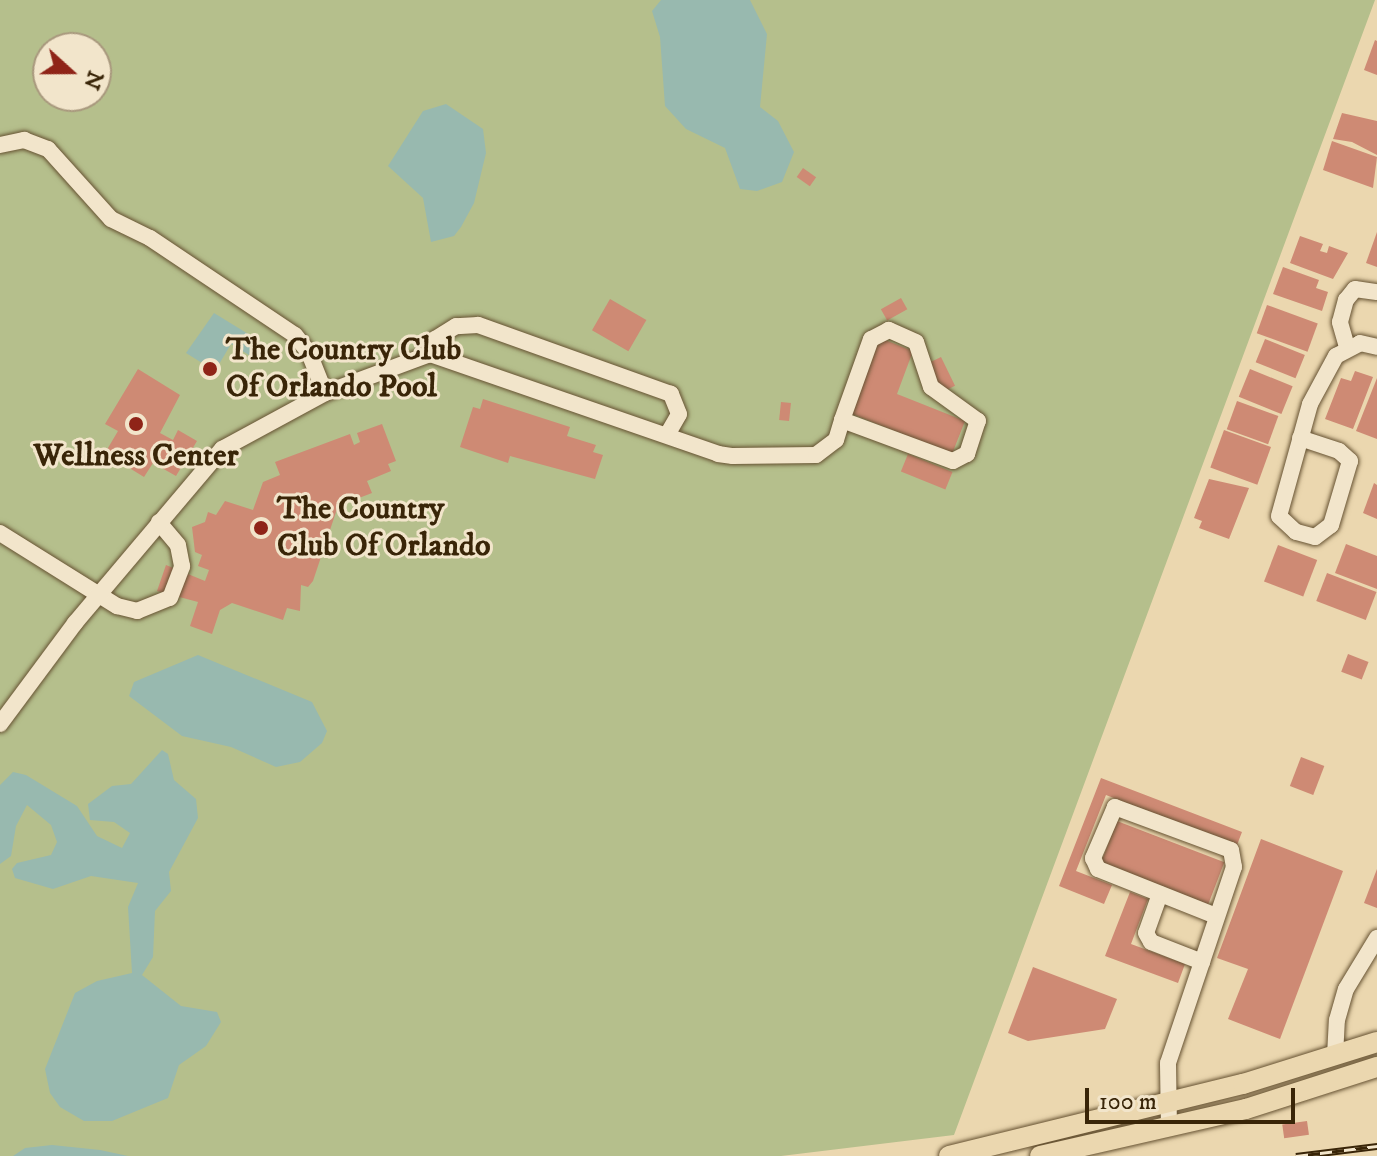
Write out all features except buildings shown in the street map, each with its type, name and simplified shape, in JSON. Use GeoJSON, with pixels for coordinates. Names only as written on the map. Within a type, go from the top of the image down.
{"type":"FeatureCollection","features":[{"type":"Feature","properties":{"kind":"main road"},"geometry":{"type":"LineString","coordinates":[[949,1156],[1168,1103],[1377,1042]]}},
{"type":"Feature","properties":{"kind":"main road"},"geometry":{"type":"LineString","coordinates":[[1040,1156],[1169,1128],[1377,1067]]}},
{"type":"Feature","properties":{"kind":"street"},"geometry":{"type":"LineString","coordinates":[[0,145],[24,140],[48,149],[111,219],[150,238],[288,330],[309,353],[325,393]]}},
{"type":"Feature","properties":{"kind":"street"},"geometry":{"type":"LineString","coordinates":[[1347,347],[1340,322],[1346,300],[1355,289],[1377,292]]}},
{"type":"Feature","properties":{"kind":"street"},"geometry":{"type":"LineString","coordinates":[[430,354],[435,339],[445,330],[478,325],[671,394],[679,414],[667,435]]}},
{"type":"Feature","properties":{"kind":"street"},"geometry":{"type":"LineString","coordinates":[[0,724],[99,595],[232,441],[325,393],[430,354],[733,456],[776,453],[809,457],[836,440],[842,420],[871,339],[889,330],[916,342],[931,387],[978,421],[967,454],[953,461],[842,420]]}},
{"type":"Feature","properties":{"kind":"street"},"geometry":{"type":"LineString","coordinates":[[1300,438],[1345,455],[1349,473],[1324,534],[1296,532],[1283,524],[1279,508],[1300,438],[1324,373],[1347,347],[1377,347]]}},
{"type":"Feature","properties":{"kind":"street"},"geometry":{"type":"LineString","coordinates":[[0,533],[99,595],[137,611],[170,598],[181,556],[159,522]]}},
{"type":"Feature","properties":{"kind":"street"},"geometry":{"type":"LineString","coordinates":[[1169,1128],[1168,1063],[1234,867],[1231,850],[1115,807],[1093,858],[1098,869],[1216,916]]}},
{"type":"Feature","properties":{"kind":"street"},"geometry":{"type":"LineString","coordinates":[[1160,894],[1146,933],[1151,942],[1202,962]]}},
{"type":"Feature","properties":{"kind":"street"},"geometry":{"type":"LineString","coordinates":[[1335,1056],[1337,1020],[1346,989],[1377,938]]}},
{"type":"Feature","properties":{"kind":"green space","name":"The Country Club Of Orlando"},"geometry":{"type":"Polygon","coordinates":[[[0,0],[1375,0],[954,1135],[781,1156],[0,1156],[0,0]]]}},
{"type":"Feature","properties":{"kind":"water"},"geometry":{"type":"Polygon","coordinates":[[[661,0],[750,0],[767,34],[760,107],[778,121],[794,152],[782,182],[757,191],[740,189],[725,148],[686,129],[665,106],[660,37],[652,11],[661,0]]]}},
{"type":"Feature","properties":{"kind":"water"},"geometry":{"type":"Polygon","coordinates":[[[446,104],[483,129],[486,153],[474,203],[461,227],[454,236],[431,242],[423,198],[388,166],[423,111],[446,104]]]}},
{"type":"Feature","properties":{"kind":"water","name":"The Country Club Of Orlando Pool"},"geometry":{"type":"Polygon","coordinates":[[[214,313],[258,340],[249,355],[231,344],[215,371],[186,353],[214,313]]]}},
{"type":"Feature","properties":{"kind":"water"},"geometry":{"type":"Polygon","coordinates":[[[198,655],[312,702],[327,731],[322,743],[300,762],[276,767],[231,747],[182,736],[129,696],[134,682],[198,655]]]}},
{"type":"Feature","properties":{"kind":"water"},"geometry":{"type":"Polygon","coordinates":[[[162,750],[168,754],[174,780],[196,799],[198,818],[169,872],[171,891],[155,911],[153,957],[142,975],[181,1006],[217,1012],[221,1022],[206,1046],[179,1065],[168,1098],[112,1121],[84,1121],[60,1107],[50,1093],[45,1069],[75,993],[97,981],[132,973],[128,907],[138,883],[91,876],[53,889],[15,878],[12,869],[17,863],[51,855],[57,842],[51,825],[27,805],[16,826],[11,856],[0,864],[0,785],[13,772],[26,775],[77,806],[97,836],[122,848],[130,833],[114,822],[90,820],[88,804],[112,786],[131,784],[162,750]]]}},
{"type":"Feature","properties":{"kind":"water"},"geometry":{"type":"Polygon","coordinates":[[[52,1145],[128,1156],[13,1156],[25,1148],[52,1145]]]}},
{"type":"Feature","properties":{"kind":"railway"},"geometry":{"type":"LineString","coordinates":[[1296,1156],[1377,1146]]}},
{"type":"Feature","properties":{"kind":"place","name":"The Country Club Of Orlando Pool"},"geometry":{"type":"Point","coordinates":[210,369]}},
{"type":"Feature","properties":{"kind":"place","name":"Wellness Center"},"geometry":{"type":"Point","coordinates":[136,424]}},
{"type":"Feature","properties":{"kind":"place","name":"The Country Club Of Orlando"},"geometry":{"type":"Point","coordinates":[261,528]}}]}
